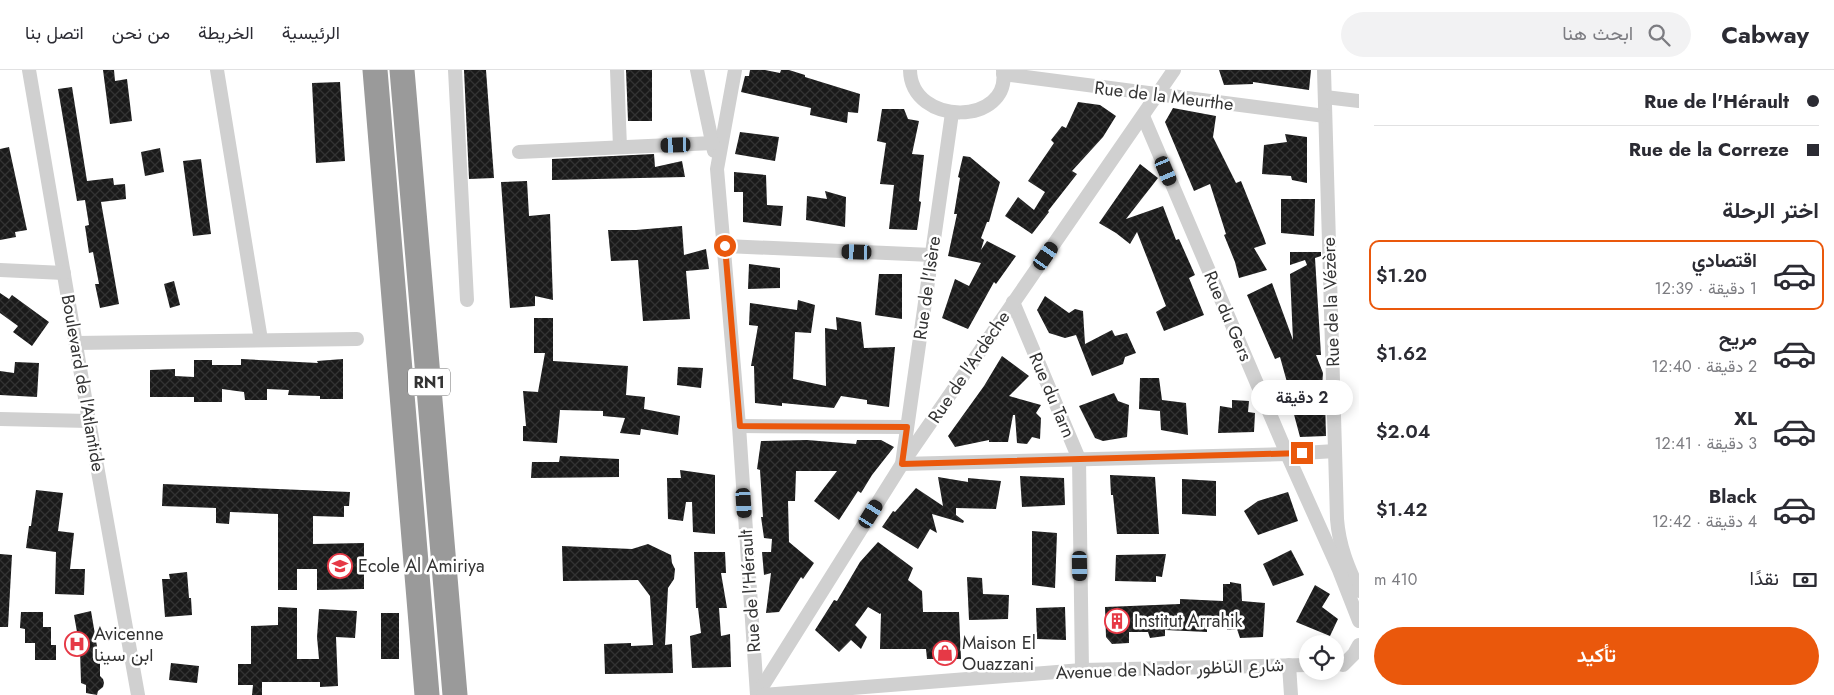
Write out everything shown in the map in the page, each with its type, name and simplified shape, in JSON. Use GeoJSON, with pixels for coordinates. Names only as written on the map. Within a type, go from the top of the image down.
{"type":"FeatureCollection","features":[{"type":"Feature","properties":{"kind":"highway","name":"RN1"},"geometry":{"type":"LineString","coordinates":[[375,70],[427,695]]}},
{"type":"Feature","properties":{"kind":"highway","name":"RN1"},"geometry":{"type":"LineString","coordinates":[[402,70],[456,695]]}},
{"type":"Feature","properties":{"kind":"street","name":"Boulevard de l'Atlantide"},"geometry":{"type":"LineString","coordinates":[[29,70],[88,421],[138,695]]}},
{"type":"Feature","properties":{"kind":"street"},"geometry":{"type":"LineString","coordinates":[[217,70],[261,340]]}},
{"type":"Feature","properties":{"kind":"street"},"geometry":{"type":"LineString","coordinates":[[455,70],[467,300]]}},
{"type":"Feature","properties":{"kind":"street"},"geometry":{"type":"LineString","coordinates":[[617,70],[620,147]]}},
{"type":"Feature","properties":{"kind":"street"},"geometry":{"type":"LineString","coordinates":[[697,70],[717,169]]}},
{"type":"Feature","properties":{"kind":"street","name":"Rue de l'Hérault"},"geometry":{"type":"LineString","coordinates":[[735,70],[717,169],[740,426],[757,695]]}},
{"type":"Feature","properties":{"kind":"street"},"geometry":{"type":"LineString","coordinates":[[906,70],[920,99],[933,107],[952,112],[971,112],[985,107],[995,99],[1001,89],[1003,72]]}},
{"type":"Feature","properties":{"kind":"street","name":"Rue de l'Ardèche"},"geometry":{"type":"LineString","coordinates":[[757,695],[902,464],[1174,70]]}},
{"type":"Feature","properties":{"kind":"street","name":"Rue de la Vézère"},"geometry":{"type":"LineString","coordinates":[[1324,70],[1334,451],[1339,540],[1346,564],[1359,591]]}},
{"type":"Feature","properties":{"kind":"street","name":"Rue de la Meurthe"},"geometry":{"type":"LineString","coordinates":[[1003,72],[1156,95],[1325,116]]}},
{"type":"Feature","properties":{"kind":"street"},"geometry":{"type":"LineString","coordinates":[[1325,98],[1359,101]]}},
{"type":"Feature","properties":{"kind":"street","name":"Rue de l'Isère"},"geometry":{"type":"LineString","coordinates":[[902,464],[952,112]]}},
{"type":"Feature","properties":{"kind":"street","name":"Rue du Gers"},"geometry":{"type":"LineString","coordinates":[[1143,116],[1286,454],[1339,570],[1359,621]]}},
{"type":"Feature","properties":{"kind":"street"},"geometry":{"type":"LineString","coordinates":[[519,152],[713,143]]}},
{"type":"Feature","properties":{"kind":"street"},"geometry":{"type":"LineString","coordinates":[[725,246],[932,255]]}},
{"type":"Feature","properties":{"kind":"street"},"geometry":{"type":"LineString","coordinates":[[0,270],[64,273]]}},
{"type":"Feature","properties":{"kind":"street","name":"Rue du Tarn"},"geometry":{"type":"LineString","coordinates":[[1013,302],[1079,459],[1082,670]]}},
{"type":"Feature","properties":{"kind":"street"},"geometry":{"type":"LineString","coordinates":[[76,343],[357,339]]}},
{"type":"Feature","properties":{"kind":"street"},"geometry":{"type":"LineString","coordinates":[[0,419],[88,421]]}},
{"type":"Feature","properties":{"kind":"street"},"geometry":{"type":"LineString","coordinates":[[740,426],[907,427]]}},
{"type":"Feature","properties":{"kind":"street"},"geometry":{"type":"LineString","coordinates":[[902,464],[1286,454],[1334,451]]}},
{"type":"Feature","properties":{"kind":"street"},"geometry":{"type":"LineString","coordinates":[[1344,661],[1354,654],[1359,645]]}},
{"type":"Feature","properties":{"kind":"street"},"geometry":{"type":"LineString","coordinates":[[1289,665],[1291,695]]}},
{"type":"Feature","properties":{"kind":"street","name":"Avenue de Nador شارع الناظور"},"geometry":{"type":"LineString","coordinates":[[763,695],[1082,670],[1299,665]]}},
{"type":"Feature","properties":{"kind":"street"},"geometry":{"type":"LineString","coordinates":[[1344,665],[1359,665]]}},
{"type":"Feature","properties":{"kind":"building"},"geometry":{"type":"Polygon","coordinates":[[[103,70],[114,70],[115,81],[127,79],[132,121],[110,124],[103,70]]]}},
{"type":"Feature","properties":{"kind":"building"},"geometry":{"type":"Polygon","coordinates":[[[464,70],[486,70],[494,178],[469,179],[464,70]]]}},
{"type":"Feature","properties":{"kind":"building"},"geometry":{"type":"Polygon","coordinates":[[[626,70],[652,70],[652,121],[628,121],[626,70]]]}},
{"type":"Feature","properties":{"kind":"building"},"geometry":{"type":"Polygon","coordinates":[[[750,70],[780,73],[781,70],[789,70],[805,75],[805,77],[860,94],[858,113],[848,112],[847,123],[810,115],[811,108],[741,92],[745,76],[749,76],[750,70]]]}},
{"type":"Feature","properties":{"kind":"building"},"geometry":{"type":"Polygon","coordinates":[[[1219,70],[1311,70],[1309,90],[1253,82],[1253,84],[1224,85],[1219,70]]]}},
{"type":"Feature","properties":{"kind":"building"},"geometry":{"type":"Polygon","coordinates":[[[340,82],[345,161],[316,163],[312,83],[340,82]]]}},
{"type":"Feature","properties":{"kind":"building"},"geometry":{"type":"Polygon","coordinates":[[[72,87],[87,181],[113,178],[114,185],[125,184],[126,199],[101,202],[119,304],[100,308],[95,284],[99,284],[93,252],[89,253],[85,226],[89,225],[85,200],[77,201],[58,89],[72,87]]]}},
{"type":"Feature","properties":{"kind":"building"},"geometry":{"type":"Polygon","coordinates":[[[1078,102],[1100,105],[1116,116],[1103,137],[1072,171],[1077,174],[1032,234],[1005,216],[1018,197],[1034,210],[1045,192],[1028,181],[1054,143],[1051,140],[1062,126],[1066,128],[1078,102]]]}},
{"type":"Feature","properties":{"kind":"building"},"geometry":{"type":"Polygon","coordinates":[[[1173,108],[1216,116],[1213,137],[1236,183],[1241,181],[1266,244],[1254,248],[1267,270],[1239,278],[1224,235],[1226,234],[1210,184],[1194,191],[1165,122],[1173,108]]]}},
{"type":"Feature","properties":{"kind":"building"},"geometry":{"type":"Polygon","coordinates":[[[882,109],[904,109],[908,119],[919,121],[912,154],[924,155],[917,230],[889,229],[894,185],[880,184],[886,143],[877,141],[882,109]]]}},
{"type":"Feature","properties":{"kind":"building"},"geometry":{"type":"Polygon","coordinates":[[[740,132],[779,137],[775,161],[735,154],[740,132]]]}},
{"type":"Feature","properties":{"kind":"building"},"geometry":{"type":"Polygon","coordinates":[[[1285,134],[1307,137],[1307,183],[1292,180],[1291,176],[1262,174],[1264,145],[1287,142],[1285,134]]]}},
{"type":"Feature","properties":{"kind":"building"},"geometry":{"type":"Polygon","coordinates":[[[9,147],[27,230],[15,232],[16,237],[0,240],[0,149],[9,147]]]}},
{"type":"Feature","properties":{"kind":"building"},"geometry":{"type":"Polygon","coordinates":[[[160,148],[164,172],[145,176],[141,152],[160,148]]]}},
{"type":"Feature","properties":{"kind":"building"},"geometry":{"type":"Polygon","coordinates":[[[654,154],[655,167],[682,161],[685,177],[552,180],[552,159],[654,154]]]}},
{"type":"Feature","properties":{"kind":"building"},"geometry":{"type":"Polygon","coordinates":[[[963,156],[970,157],[1000,182],[989,222],[987,222],[981,238],[984,240],[981,250],[987,241],[1016,256],[996,284],[994,282],[968,329],[942,318],[955,279],[969,286],[981,263],[948,256],[957,214],[954,214],[960,178],[958,177],[963,156]]]}},
{"type":"Feature","properties":{"kind":"building"},"geometry":{"type":"Polygon","coordinates":[[[201,159],[211,234],[193,236],[183,161],[201,159]]]}},
{"type":"Feature","properties":{"kind":"building"},"geometry":{"type":"Polygon","coordinates":[[[1140,164],[1158,178],[1126,219],[1163,206],[1176,240],[1179,239],[1195,275],[1189,278],[1204,315],[1164,331],[1156,312],[1166,306],[1137,232],[1130,244],[1099,223],[1140,164]]]}},
{"type":"Feature","properties":{"kind":"building"},"geometry":{"type":"Polygon","coordinates":[[[734,172],[766,175],[767,205],[783,206],[781,226],[743,222],[743,192],[734,192],[734,172]]]}},
{"type":"Feature","properties":{"kind":"building"},"geometry":{"type":"Polygon","coordinates":[[[527,181],[529,216],[550,214],[553,300],[535,296],[535,306],[510,308],[501,182],[527,181]]]}},
{"type":"Feature","properties":{"kind":"building"},"geometry":{"type":"Polygon","coordinates":[[[825,191],[846,197],[845,227],[806,220],[807,196],[827,199],[825,191]]]}},
{"type":"Feature","properties":{"kind":"building"},"geometry":{"type":"Polygon","coordinates":[[[1281,199],[1315,199],[1314,236],[1281,233],[1281,199]]]}},
{"type":"Feature","properties":{"kind":"building"},"geometry":{"type":"Polygon","coordinates":[[[682,226],[684,255],[706,249],[709,269],[686,271],[690,319],[643,321],[638,260],[611,261],[608,230],[636,230],[682,226]]]}},
{"type":"Feature","properties":{"kind":"building"},"geometry":{"type":"Polygon","coordinates":[[[1290,252],[1321,252],[1321,256],[1315,258],[1321,355],[1316,355],[1323,373],[1321,401],[1325,401],[1326,436],[1300,437],[1292,407],[1308,404],[1290,393],[1280,357],[1275,359],[1247,295],[1272,283],[1293,340],[1290,274],[1307,265],[1305,260],[1290,265],[1290,252]]]}},
{"type":"Feature","properties":{"kind":"building"},"geometry":{"type":"Polygon","coordinates":[[[749,264],[780,268],[780,288],[748,289],[749,264]]]}},
{"type":"Feature","properties":{"kind":"building"},"geometry":{"type":"Polygon","coordinates":[[[879,274],[902,274],[902,319],[875,315],[879,274]]]}},
{"type":"Feature","properties":{"kind":"building"},"geometry":{"type":"Polygon","coordinates":[[[174,281],[180,305],[170,308],[164,284],[174,281]]]}},
{"type":"Feature","properties":{"kind":"building"},"geometry":{"type":"Polygon","coordinates":[[[0,293],[9,299],[12,295],[49,322],[32,346],[13,332],[18,326],[0,313],[0,293]]]}},
{"type":"Feature","properties":{"kind":"building"},"geometry":{"type":"Polygon","coordinates":[[[1045,296],[1069,313],[1075,309],[1083,311],[1085,344],[1112,330],[1115,336],[1127,333],[1136,353],[1125,357],[1123,364],[1092,376],[1076,335],[1065,338],[1049,333],[1037,310],[1045,296]]]}},
{"type":"Feature","properties":{"kind":"building"},"geometry":{"type":"Polygon","coordinates":[[[798,300],[815,305],[811,333],[795,332],[793,379],[826,386],[825,328],[837,330],[836,317],[861,322],[864,348],[895,347],[889,407],[867,404],[867,400],[841,396],[834,408],[782,403],[782,406],[755,403],[754,366],[751,366],[758,326],[749,325],[750,303],[797,310],[798,300]]]}},
{"type":"Feature","properties":{"kind":"building"},"geometry":{"type":"Polygon","coordinates":[[[534,318],[553,318],[553,361],[628,366],[626,395],[645,397],[644,409],[680,416],[678,435],[641,429],[640,435],[620,433],[625,418],[603,416],[603,411],[560,410],[557,443],[523,441],[523,426],[526,426],[523,391],[538,392],[545,353],[534,353],[534,318]]]}},
{"type":"Feature","properties":{"kind":"building"},"geometry":{"type":"Polygon","coordinates":[[[1002,356],[1029,376],[1009,396],[1041,405],[1036,413],[1041,418],[1040,439],[1032,437],[1027,444],[1017,443],[1015,415],[1013,415],[1008,442],[989,442],[989,440],[955,447],[948,436],[984,386],[1002,356]]]}},
{"type":"Feature","properties":{"kind":"building"},"geometry":{"type":"Polygon","coordinates":[[[241,359],[318,363],[317,361],[343,359],[343,399],[320,399],[320,396],[288,395],[289,390],[267,389],[267,400],[245,400],[244,392],[222,389],[222,402],[194,402],[194,397],[150,397],[150,370],[175,369],[175,376],[194,377],[194,360],[212,360],[212,365],[241,365],[241,359]]]}},
{"type":"Feature","properties":{"kind":"building"},"geometry":{"type":"Polygon","coordinates":[[[15,362],[39,363],[37,397],[0,395],[0,371],[14,373],[15,362]]]}},
{"type":"Feature","properties":{"kind":"building"},"geometry":{"type":"Polygon","coordinates":[[[678,367],[703,368],[701,388],[677,385],[678,367]]]}},
{"type":"Feature","properties":{"kind":"building"},"geometry":{"type":"Polygon","coordinates":[[[1140,378],[1159,378],[1162,400],[1186,403],[1188,435],[1161,430],[1160,411],[1139,409],[1140,378]]]}},
{"type":"Feature","properties":{"kind":"building"},"geometry":{"type":"Polygon","coordinates":[[[1114,393],[1118,401],[1129,405],[1127,437],[1103,441],[1095,438],[1079,406],[1114,393]]]}},
{"type":"Feature","properties":{"kind":"building"},"geometry":{"type":"Polygon","coordinates":[[[1232,400],[1249,401],[1248,412],[1255,413],[1254,432],[1218,433],[1220,406],[1232,408],[1232,400]]]}},
{"type":"Feature","properties":{"kind":"building"},"geometry":{"type":"Polygon","coordinates":[[[807,440],[856,444],[857,440],[881,440],[894,447],[872,475],[861,493],[858,491],[839,520],[814,501],[837,471],[796,471],[795,501],[788,501],[789,542],[814,563],[803,579],[801,577],[779,612],[766,613],[771,573],[764,575],[762,552],[771,552],[772,539],[764,538],[761,517],[763,517],[760,470],[757,469],[761,441],[807,440]]]}},
{"type":"Feature","properties":{"kind":"building"},"geometry":{"type":"Polygon","coordinates":[[[560,456],[619,459],[619,477],[531,478],[532,462],[559,462],[560,456]]]}},
{"type":"Feature","properties":{"kind":"building"},"geometry":{"type":"Polygon","coordinates":[[[680,470],[715,475],[715,534],[693,532],[692,502],[686,502],[683,521],[668,519],[667,478],[681,478],[680,470]]]}},
{"type":"Feature","properties":{"kind":"building"},"geometry":{"type":"Polygon","coordinates":[[[1110,475],[1155,477],[1159,534],[1117,534],[1110,475]]]}},
{"type":"Feature","properties":{"kind":"building"},"geometry":{"type":"Polygon","coordinates":[[[1020,476],[1064,478],[1065,505],[1022,507],[1020,476]]]}},
{"type":"Feature","properties":{"kind":"building"},"geometry":{"type":"Polygon","coordinates":[[[938,477],[968,482],[968,478],[1001,481],[996,509],[956,508],[956,515],[964,521],[963,523],[932,514],[937,533],[930,529],[918,549],[882,527],[893,511],[895,512],[916,488],[943,506],[938,477]]]}},
{"type":"Feature","properties":{"kind":"building"},"geometry":{"type":"Polygon","coordinates":[[[1182,479],[1216,481],[1216,516],[1182,514],[1182,479]]]}},
{"type":"Feature","properties":{"kind":"building"},"geometry":{"type":"Polygon","coordinates":[[[163,484],[350,492],[349,506],[344,506],[344,517],[313,516],[313,544],[364,543],[364,589],[317,590],[317,569],[297,569],[297,590],[278,590],[278,514],[230,512],[229,524],[216,523],[216,508],[162,506],[163,484]]]}},
{"type":"Feature","properties":{"kind":"building"},"geometry":{"type":"Polygon","coordinates":[[[36,490],[63,493],[58,531],[74,533],[70,569],[85,569],[84,595],[55,594],[56,552],[26,548],[36,490]]]}},
{"type":"Feature","properties":{"kind":"building"},"geometry":{"type":"Polygon","coordinates":[[[1288,492],[1298,521],[1258,535],[1244,511],[1258,501],[1288,492]]]}},
{"type":"Feature","properties":{"kind":"building"},"geometry":{"type":"Polygon","coordinates":[[[1032,531],[1057,533],[1055,588],[1032,585],[1032,531]]]}},
{"type":"Feature","properties":{"kind":"building"},"geometry":{"type":"Polygon","coordinates":[[[878,542],[913,568],[908,580],[922,591],[923,612],[959,612],[961,659],[927,659],[926,649],[880,649],[881,613],[868,607],[855,625],[867,637],[861,649],[851,640],[839,652],[815,630],[834,600],[837,601],[860,562],[878,542]]]}},
{"type":"Feature","properties":{"kind":"building"},"geometry":{"type":"Polygon","coordinates":[[[648,544],[671,555],[675,569],[674,579],[668,588],[665,645],[672,644],[673,673],[605,674],[604,644],[631,643],[631,646],[653,645],[650,596],[638,580],[563,581],[562,546],[632,549],[648,544]]]}},
{"type":"Feature","properties":{"kind":"building"},"geometry":{"type":"Polygon","coordinates":[[[1291,550],[1304,575],[1273,586],[1263,564],[1291,550]]]}},
{"type":"Feature","properties":{"kind":"building"},"geometry":{"type":"Polygon","coordinates":[[[694,552],[725,552],[726,573],[721,573],[727,608],[719,608],[721,636],[730,634],[731,667],[692,668],[690,636],[701,633],[698,608],[696,608],[694,552]]]}},
{"type":"Feature","properties":{"kind":"building"},"geometry":{"type":"Polygon","coordinates":[[[0,554],[12,555],[8,627],[0,627],[0,554]]]}},
{"type":"Feature","properties":{"kind":"building"},"geometry":{"type":"Polygon","coordinates":[[[1166,554],[1162,577],[1156,576],[1156,582],[1115,581],[1116,555],[1166,554]]]}},
{"type":"Feature","properties":{"kind":"building"},"geometry":{"type":"Polygon","coordinates":[[[187,572],[192,615],[165,617],[162,579],[170,579],[169,574],[187,572]]]}},
{"type":"Feature","properties":{"kind":"building"},"geometry":{"type":"Polygon","coordinates":[[[967,577],[982,578],[983,594],[1009,595],[1008,619],[969,620],[967,577]]]}},
{"type":"Feature","properties":{"kind":"building"},"geometry":{"type":"Polygon","coordinates":[[[1230,582],[1241,584],[1242,601],[1265,603],[1263,637],[1240,638],[1237,629],[1227,630],[1227,618],[1207,617],[1207,632],[1165,630],[1165,636],[1150,638],[1148,632],[1129,632],[1129,643],[1112,644],[1106,637],[1105,607],[1180,604],[1180,599],[1223,601],[1223,584],[1230,584],[1230,582]]]}},
{"type":"Feature","properties":{"kind":"building"},"geometry":{"type":"Polygon","coordinates":[[[1315,585],[1330,594],[1322,607],[1338,619],[1330,635],[1296,622],[1315,585]]]}},
{"type":"Feature","properties":{"kind":"building"},"geometry":{"type":"Polygon","coordinates":[[[278,607],[297,608],[297,659],[319,659],[317,637],[319,609],[357,611],[355,638],[336,637],[338,686],[320,687],[320,682],[262,682],[262,695],[252,695],[253,685],[238,685],[238,664],[251,664],[251,626],[278,625],[278,607]]]}},
{"type":"Feature","properties":{"kind":"building"},"geometry":{"type":"Polygon","coordinates":[[[1065,607],[1066,640],[1037,639],[1036,608],[1065,607]]]}},
{"type":"Feature","properties":{"kind":"building"},"geometry":{"type":"Polygon","coordinates":[[[91,611],[100,664],[100,676],[104,683],[97,695],[86,693],[86,685],[81,683],[80,649],[74,615],[91,611]]]}},
{"type":"Feature","properties":{"kind":"building"},"geometry":{"type":"Polygon","coordinates":[[[21,612],[43,612],[43,627],[51,627],[51,645],[56,645],[56,660],[35,660],[35,643],[25,643],[25,629],[20,628],[21,612]]]}},
{"type":"Feature","properties":{"kind":"building"},"geometry":{"type":"Polygon","coordinates":[[[381,613],[399,613],[399,659],[381,659],[381,613]]]}},
{"type":"Feature","properties":{"kind":"building"},"geometry":{"type":"Polygon","coordinates":[[[171,663],[199,666],[197,683],[169,680],[171,663]]]}},
{"type":"Feature","properties":{"kind":"place","name":"Ecole Al Amiriya"},"geometry":{"type":"Point","coordinates":[340,566]}},
{"type":"Feature","properties":{"kind":"place","name":"Institut Arrahik"},"geometry":{"type":"Point","coordinates":[1117,621]}},
{"type":"Feature","properties":{"kind":"place","name":"Avicenne ابن سينا"},"geometry":{"type":"Point","coordinates":[77,644]}},
{"type":"Feature","properties":{"kind":"place","name":"Maison El Ouazzani"},"geometry":{"type":"Point","coordinates":[945,653]}},
{"type":"Feature","properties":{"kind":"route"},"geometry":{"type":"LineString","coordinates":[[725,246],[740,426],[907,427],[902,464],[1302,453]]}}]}
